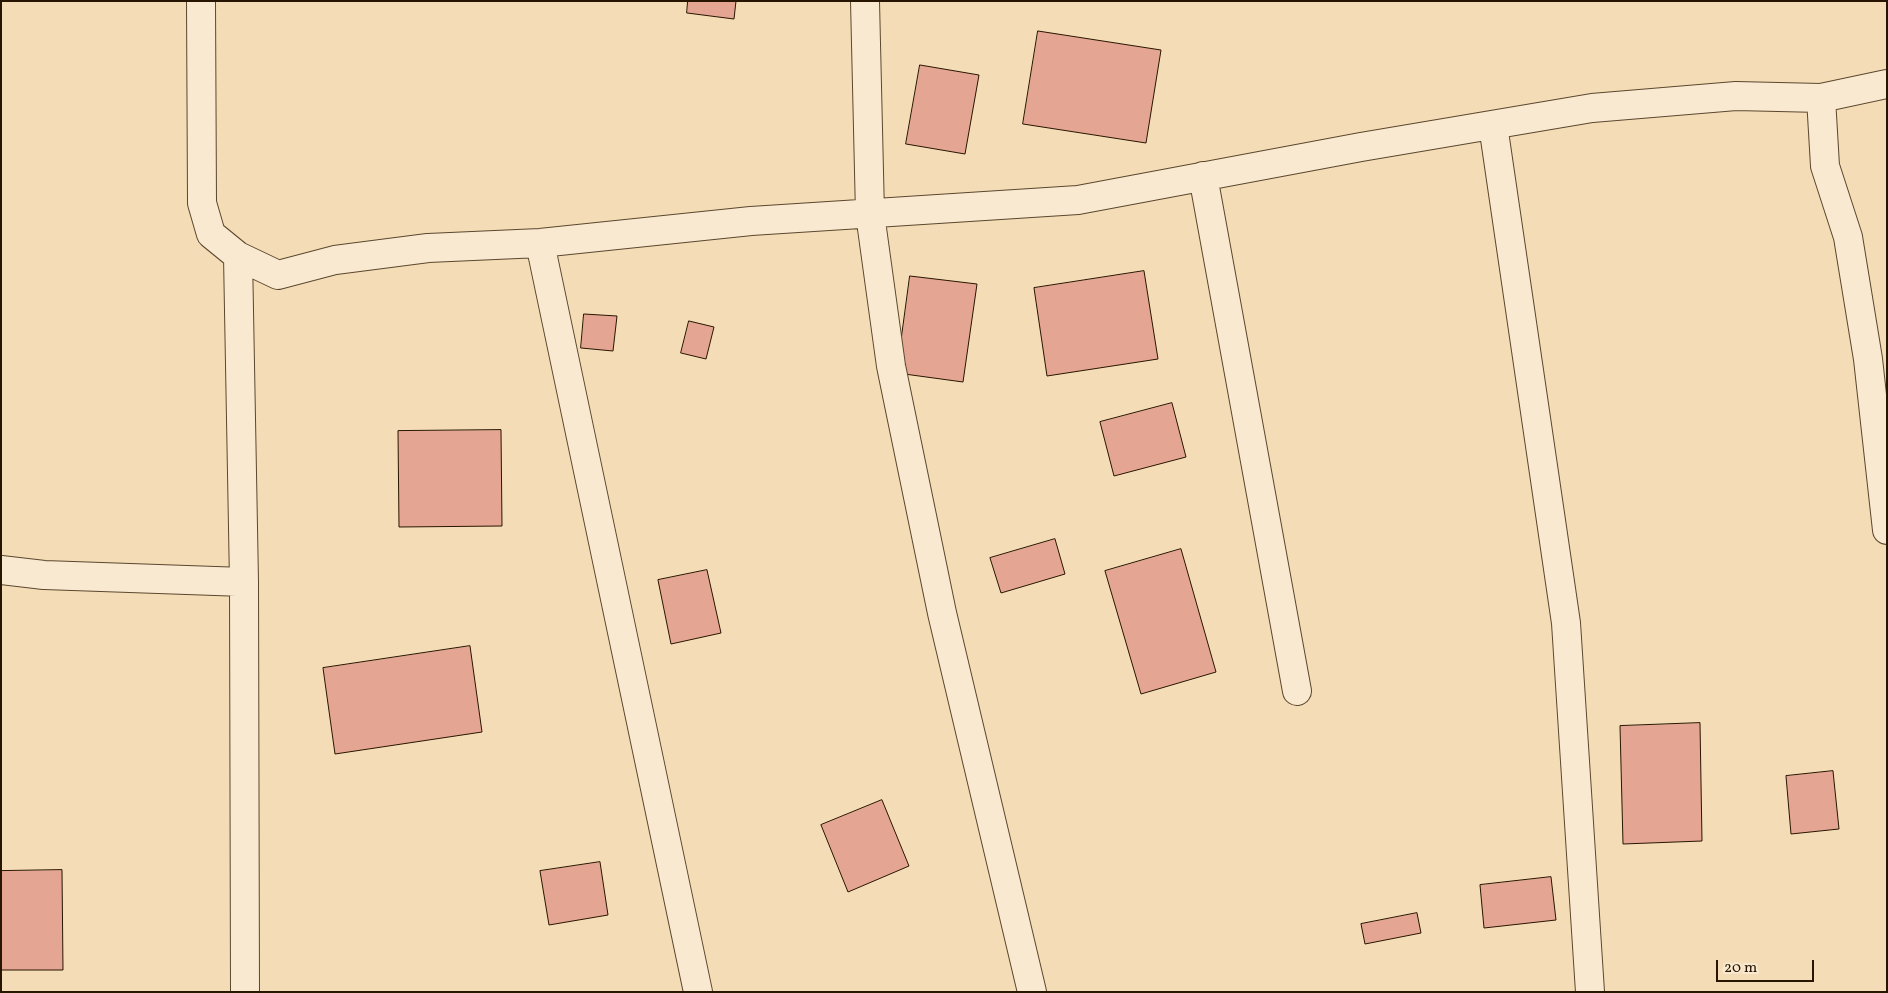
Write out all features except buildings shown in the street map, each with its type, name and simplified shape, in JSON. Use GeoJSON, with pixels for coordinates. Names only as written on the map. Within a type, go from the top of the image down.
{"type":"FeatureCollection","features":[{"type":"Feature","properties":{"kind":"street"},"geometry":{"type":"LineString","coordinates":[[201,1],[202,203],[211,234],[238,256],[278,274],[336,260],[428,248],[540,243],[751,221],[1078,200],[1493,124],[1592,108],[1736,96],[1821,98],[1887,84]]}},
{"type":"Feature","properties":{"kind":"street"},"geometry":{"type":"LineString","coordinates":[[865,1],[870,214],[897,395],[942,613],[1032,992]]}},
{"type":"Feature","properties":{"kind":"street"},"geometry":{"type":"LineString","coordinates":[[1821,98],[1825,166],[1848,237],[1868,358],[1887,530]]}},
{"type":"Feature","properties":{"kind":"street"},"geometry":{"type":"LineString","coordinates":[[1493,124],[1566,623],[1590,992]]}},
{"type":"Feature","properties":{"kind":"street"},"geometry":{"type":"LineString","coordinates":[[1203,176],[1297,691]]}},
{"type":"Feature","properties":{"kind":"street"},"geometry":{"type":"LineString","coordinates":[[540,243],[698,992]]}},
{"type":"Feature","properties":{"kind":"street"},"geometry":{"type":"LineString","coordinates":[[238,256],[244,582],[245,992]]}},
{"type":"Feature","properties":{"kind":"street"},"geometry":{"type":"LineString","coordinates":[[1,570],[44,575],[244,582]]}}]}
